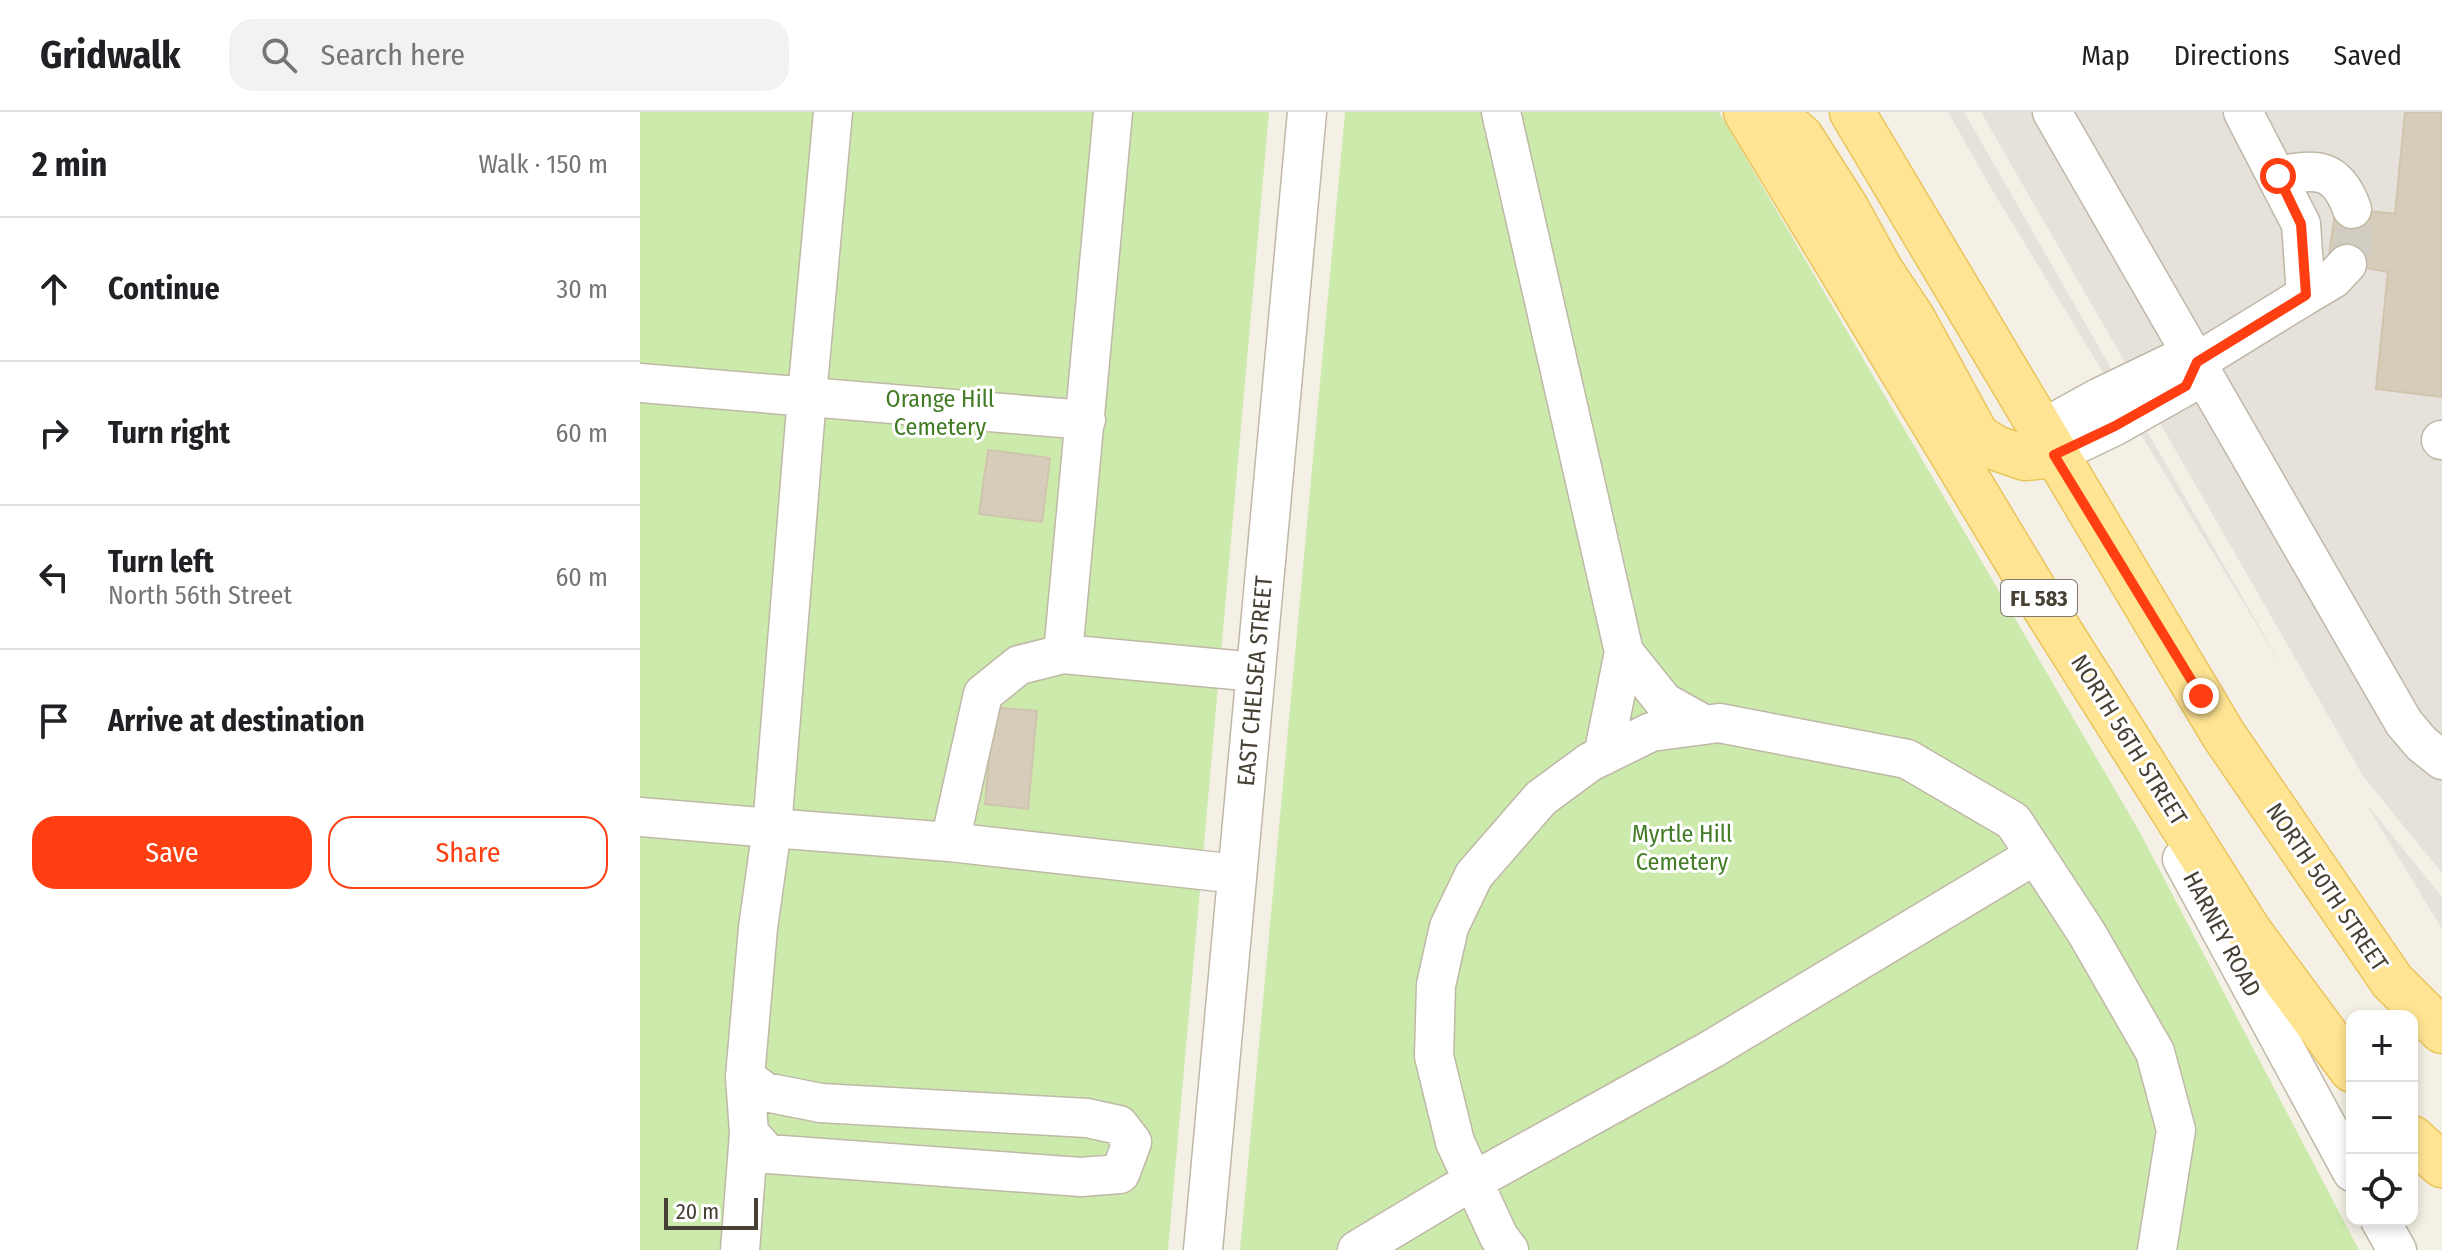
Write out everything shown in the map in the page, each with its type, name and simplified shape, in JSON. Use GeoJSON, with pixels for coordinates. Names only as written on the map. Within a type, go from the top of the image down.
{"type":"FeatureCollection","features":[{"type":"Feature","properties":{"kind":"main road","name":"NORTH 56TH STREET"},"geometry":{"type":"LineString","coordinates":[[1746,112],[2047,611],[2249,931],[2346,1062]]}},
{"type":"Feature","properties":{"kind":"main road"},"geometry":{"type":"LineString","coordinates":[[1772,112],[1801,137],[1845,206],[1881,271],[1913,319],[1977,436],[1996,448],[2025,458],[2047,442],[1852,112]]}},
{"type":"Feature","properties":{"kind":"main road","name":"NORTH 50TH STREET"},"geometry":{"type":"LineString","coordinates":[[2047,442],[2223,734],[2392,981],[2442,1031]]}},
{"type":"Feature","properties":{"kind":"main road"},"geometry":{"type":"LineString","coordinates":[[2418,1143],[2442,1165]]}},
{"type":"Feature","properties":{"kind":"street"},"geometry":{"type":"LineString","coordinates":[[740,1250],[749,1133],[745,1077],[758,928],[772,828],[833,112]]}},
{"type":"Feature","properties":{"kind":"street"},"geometry":{"type":"LineString","coordinates":[[1063,654],[1113,112]]}},
{"type":"Feature","properties":{"kind":"street","name":"EAST CHELSEA STREET"},"geometry":{"type":"LineString","coordinates":[[1203,1250],[1307,112]]}},
{"type":"Feature","properties":{"kind":"street"},"geometry":{"type":"LineString","coordinates":[[1501,112],[1624,652],[1603,756]]}},
{"type":"Feature","properties":{"kind":"street"},"geometry":{"type":"LineString","coordinates":[[2052,112],[2404,723],[2422,744],[2442,760]]}},
{"type":"Feature","properties":{"kind":"street"},"geometry":{"type":"LineString","coordinates":[[2243,112],[2301,224],[2306,295]]}},
{"type":"Feature","properties":{"kind":"street"},"geometry":{"type":"LineString","coordinates":[[2278,176],[2306,171],[2326,174],[2345,189],[2352,209]]}},
{"type":"Feature","properties":{"kind":"street"},"geometry":{"type":"LineString","coordinates":[[2047,442],[2115,426],[2186,386],[2197,362],[2333,279],[2347,264]]}},
{"type":"Feature","properties":{"kind":"street"},"geometry":{"type":"LineString","coordinates":[[640,383],[1086,420]]}},
{"type":"Feature","properties":{"kind":"street","name":"HARNEY ROAD"},"geometry":{"type":"LineString","coordinates":[[2047,611],[2346,1161]]}},
{"type":"Feature","properties":{"kind":"street"},"geometry":{"type":"LineString","coordinates":[[1624,652],[1664,702],[1705,725]]}},
{"type":"Feature","properties":{"kind":"street"},"geometry":{"type":"LineString","coordinates":[[950,842],[983,694],[1019,665],[1063,654],[1256,672]]}},
{"type":"Feature","properties":{"kind":"street"},"geometry":{"type":"LineString","coordinates":[[1509,1250],[1499,1237],[1455,1142],[1434,1056],[1436,985],[1449,927],[1474,875],[1541,798],[1603,756],[1651,732],[1719,723],[1907,759],[2013,821],[2086,932],[2155,1052],[2176,1130],[2157,1250]]}},
{"type":"Feature","properties":{"kind":"street"},"geometry":{"type":"LineString","coordinates":[[640,817],[950,842],[1237,874]]}},
{"type":"Feature","properties":{"kind":"street"},"geometry":{"type":"LineString","coordinates":[[1357,1250],[1473,1181],[1712,1049],[2035,855]]}},
{"type":"Feature","properties":{"kind":"street"},"geometry":{"type":"LineString","coordinates":[[745,1077],[765,1092],[821,1103],[1087,1118],[1119,1125],[1132,1142],[1120,1174],[1081,1177],[768,1154],[749,1133]]}},
{"type":"Feature","properties":{"kind":"street"},"geometry":{"type":"LineString","coordinates":[[2383,1226],[2397,1250]]}},
{"type":"Feature","properties":{"kind":"shaded area"},"geometry":{"type":"Polygon","coordinates":[[[1948,112],[1964,112],[2283,668],[1991,188],[1948,112]]]}},
{"type":"Feature","properties":{"kind":"shaded area"},"geometry":{"type":"Polygon","coordinates":[[[1981,112],[2442,112],[2442,873],[2363,776],[1981,112]]]}},
{"type":"Feature","properties":{"kind":"shaded area"},"geometry":{"type":"Polygon","coordinates":[[[2365,802],[2442,897],[2442,929],[2365,802]]]}},
{"type":"Feature","properties":{"kind":"green space","name":"Orange Hill Cemetery"},"geometry":{"type":"Polygon","coordinates":[[[640,112],[1269,112],[1168,1250],[640,1250],[640,112]]]}},
{"type":"Feature","properties":{"kind":"green space","name":"Myrtle Hill Cemetery"},"geometry":{"type":"Polygon","coordinates":[[[1345,112],[1719,112],[2138,829],[2359,1250],[1240,1250],[1345,112]]]}},
{"type":"Feature","properties":{"kind":"building"},"geometry":{"type":"Polygon","coordinates":[[[2405,112],[2442,112],[2442,397],[2376,389],[2388,272],[2328,261],[2336,207],[2395,214],[2405,112]]]}},
{"type":"Feature","properties":{"kind":"building"},"geometry":{"type":"Polygon","coordinates":[[[988,450],[1050,458],[1042,522],[979,514],[988,450]]]}},
{"type":"Feature","properties":{"kind":"building"},"geometry":{"type":"Polygon","coordinates":[[[994,707],[1037,711],[1028,809],[985,804],[994,707]]]}},
{"type":"Feature","properties":{"kind":"tunnel"},"geometry":{"type":"LineString","coordinates":[[2347,264],[2354,237],[2352,209]]}},
{"type":"Feature","properties":{"kind":"route"},"geometry":{"type":"LineString","coordinates":[[2201,696],[2054,455],[2115,426],[2186,386],[2197,362],[2306,295],[2301,224],[2278,176]]}}]}
